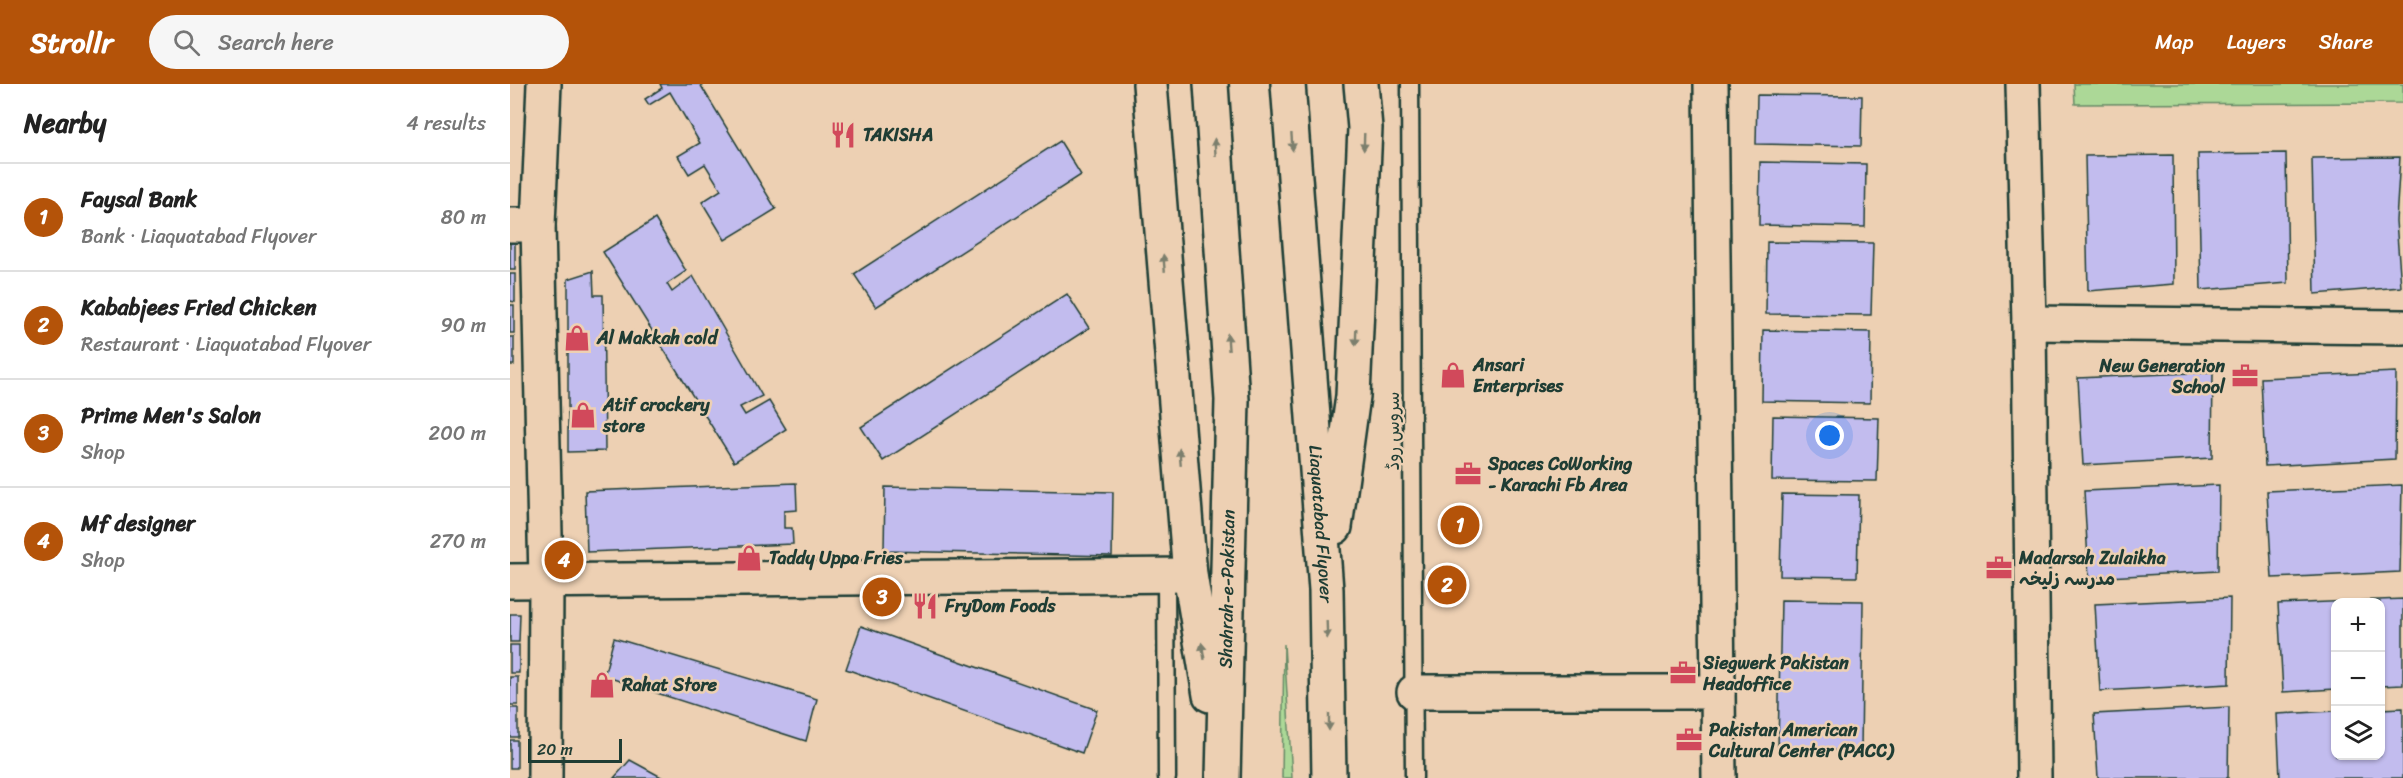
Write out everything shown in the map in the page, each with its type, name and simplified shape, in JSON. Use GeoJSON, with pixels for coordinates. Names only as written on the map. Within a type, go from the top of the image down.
{"type":"FeatureCollection","features":[{"type":"Feature","properties":{"kind":"main road"},"geometry":{"type":"LineString","coordinates":[[544,84],[524,225],[546,580],[545,778]]}},
{"type":"Feature","properties":{"kind":"main road"},"geometry":{"type":"LineString","coordinates":[[1150,84],[1178,576],[1223,774]]}},
{"type":"Feature","properties":{"kind":"main road","name":"Shahrah-e-Pakistan"},"geometry":{"type":"LineString","coordinates":[[1211,84],[1232,400],[1223,774]]}},
{"type":"Feature","properties":{"kind":"main road","name":"Liaquatabad Flyover"},"geometry":{"type":"LineString","coordinates":[[1288,84],[1326,590],[1329,665],[1329,778]]}},
{"type":"Feature","properties":{"kind":"main road"},"geometry":{"type":"LineString","coordinates":[[1326,590],[1353,396],[1365,128],[1361,84]]}},
{"type":"Feature","properties":{"kind":"main road"},"geometry":{"type":"LineString","coordinates":[[1711,84],[1719,778]]}},
{"type":"Feature","properties":{"kind":"main road"},"geometry":{"type":"LineString","coordinates":[[2023,84],[2029,323],[2034,778]]}},
{"type":"Feature","properties":{"kind":"main road"},"geometry":{"type":"LineString","coordinates":[[2029,323],[2403,327]]}},
{"type":"Feature","properties":{"kind":"main road"},"geometry":{"type":"LineString","coordinates":[[510,581],[1178,576]]}},
{"type":"Feature","properties":{"kind":"main road"},"geometry":{"type":"LineString","coordinates":[[1414,693],[1718,692]]}},
{"type":"Feature","properties":{"kind":"lane","name":"سروس روڈ"},"geometry":{"type":"LineString","coordinates":[[1410,84],[1414,778]]}},
{"type":"Feature","properties":{"kind":"lane"},"geometry":{"type":"LineString","coordinates":[[1167,778],[1178,576]]}},
{"type":"Feature","properties":{"kind":"green space"},"geometry":{"type":"Polygon","coordinates":[[[2074,84],[2403,84],[2403,103],[2075,104],[2074,84]]]}},
{"type":"Feature","properties":{"kind":"green space"},"geometry":{"type":"Polygon","coordinates":[[[1284,644],[1292,778],[1282,778],[1284,644]]]}},
{"type":"Feature","properties":{"kind":"building"},"geometry":{"type":"Polygon","coordinates":[[[660,84],[700,84],[776,209],[725,240],[702,202],[721,190],[705,164],[689,174],[678,156],[700,143],[670,92],[649,105],[645,99],[662,88],[660,84]]]}},
{"type":"Feature","properties":{"kind":"building"},"geometry":{"type":"Polygon","coordinates":[[[1757,95],[1862,96],[1861,146],[1756,144],[1757,95]]]}},
{"type":"Feature","properties":{"kind":"building"},"geometry":{"type":"Polygon","coordinates":[[[1060,141],[1081,175],[876,307],[854,274],[1060,141]]]}},
{"type":"Feature","properties":{"kind":"building"},"geometry":{"type":"Polygon","coordinates":[[[2286,153],[2288,283],[2201,290],[2198,154],[2286,153]]]}},
{"type":"Feature","properties":{"kind":"building"},"geometry":{"type":"Polygon","coordinates":[[[2173,155],[2174,284],[2088,291],[2085,156],[2173,155]]]}},
{"type":"Feature","properties":{"kind":"building"},"geometry":{"type":"Polygon","coordinates":[[[2400,157],[2396,221],[2401,287],[2315,294],[2312,158],[2400,157]]]}},
{"type":"Feature","properties":{"kind":"building"},"geometry":{"type":"Polygon","coordinates":[[[1760,162],[1866,164],[1865,227],[1759,225],[1760,162]]]}},
{"type":"Feature","properties":{"kind":"building"},"geometry":{"type":"Polygon","coordinates":[[[655,219],[686,271],[667,284],[672,292],[693,276],[762,396],[740,407],[745,415],[769,401],[786,429],[734,462],[603,252],[655,219]]]}},
{"type":"Feature","properties":{"kind":"building"},"geometry":{"type":"Polygon","coordinates":[[[510,242],[515,242],[515,270],[510,270],[510,242]]]}},
{"type":"Feature","properties":{"kind":"building"},"geometry":{"type":"Polygon","coordinates":[[[1767,242],[1873,243],[1871,315],[1766,314],[1767,242]]]}},
{"type":"Feature","properties":{"kind":"building"},"geometry":{"type":"Polygon","coordinates":[[[593,271],[594,295],[603,295],[605,451],[568,452],[568,279],[593,271]]]}},
{"type":"Feature","properties":{"kind":"building"},"geometry":{"type":"Polygon","coordinates":[[[510,274],[515,274],[515,302],[510,301],[510,274]]]}},
{"type":"Feature","properties":{"kind":"building"},"geometry":{"type":"Polygon","coordinates":[[[1067,294],[1089,328],[883,461],[861,427],[1067,294]]]}},
{"type":"Feature","properties":{"kind":"building"},"geometry":{"type":"Polygon","coordinates":[[[510,305],[514,305],[514,333],[510,333],[510,305]]]}},
{"type":"Feature","properties":{"kind":"building"},"geometry":{"type":"Polygon","coordinates":[[[1763,330],[1871,332],[1870,403],[1762,401],[1763,330]]]}},
{"type":"Feature","properties":{"kind":"building"},"geometry":{"type":"Polygon","coordinates":[[[510,337],[514,337],[514,365],[510,365],[510,337]]]}},
{"type":"Feature","properties":{"kind":"building"},"geometry":{"type":"Polygon","coordinates":[[[2213,372],[2212,458],[2083,465],[2078,378],[2213,372]]]}},
{"type":"Feature","properties":{"kind":"building"},"geometry":{"type":"Polygon","coordinates":[[[2396,372],[2395,459],[2265,466],[2261,378],[2396,372]]]}},
{"type":"Feature","properties":{"kind":"building"},"geometry":{"type":"Polygon","coordinates":[[[1773,416],[1879,418],[1877,481],[1772,480],[1773,416]]]}},
{"type":"Feature","properties":{"kind":"building"},"geometry":{"type":"Polygon","coordinates":[[[796,483],[797,510],[784,511],[784,528],[792,528],[793,544],[587,552],[585,491],[796,483]]]}},
{"type":"Feature","properties":{"kind":"building"},"geometry":{"type":"Polygon","coordinates":[[[2219,485],[2218,571],[2089,578],[2084,491],[2219,485]]]}},
{"type":"Feature","properties":{"kind":"building"},"geometry":{"type":"Polygon","coordinates":[[[2402,485],[2400,572],[2272,578],[2267,491],[2402,485]]]}},
{"type":"Feature","properties":{"kind":"building"},"geometry":{"type":"Polygon","coordinates":[[[885,487],[1113,492],[1112,556],[884,551],[885,487]]]}},
{"type":"Feature","properties":{"kind":"building"},"geometry":{"type":"Polygon","coordinates":[[[1782,494],[1859,495],[1857,577],[1780,576],[1782,494]]]}},
{"type":"Feature","properties":{"kind":"building"},"geometry":{"type":"Polygon","coordinates":[[[2230,598],[2229,684],[2100,691],[2095,604],[2230,598]]]}},
{"type":"Feature","properties":{"kind":"building"},"geometry":{"type":"Polygon","coordinates":[[[2403,599],[2403,685],[2385,686],[2385,600],[2403,599]]]}},
{"type":"Feature","properties":{"kind":"building"},"geometry":{"type":"Polygon","coordinates":[[[1781,600],[1863,601],[1861,751],[1778,749],[1781,600]]]}},
{"type":"Feature","properties":{"kind":"building"},"geometry":{"type":"Polygon","coordinates":[[[2331,602],[2331,689],[2283,692],[2278,604],[2331,602]]]}},
{"type":"Feature","properties":{"kind":"building"},"geometry":{"type":"Polygon","coordinates":[[[510,614],[520,614],[519,642],[510,642],[510,614]]]}},
{"type":"Feature","properties":{"kind":"building"},"geometry":{"type":"Polygon","coordinates":[[[861,626],[1097,710],[1082,753],[846,669],[861,626]]]}},
{"type":"Feature","properties":{"kind":"building"},"geometry":{"type":"Polygon","coordinates":[[[614,638],[817,699],[806,741],[604,676],[614,638]]]}},
{"type":"Feature","properties":{"kind":"building"},"geometry":{"type":"Polygon","coordinates":[[[510,645],[519,645],[519,673],[510,673],[510,645]]]}},
{"type":"Feature","properties":{"kind":"building"},"geometry":{"type":"Polygon","coordinates":[[[510,677],[518,677],[518,705],[510,705],[510,677]]]}},
{"type":"Feature","properties":{"kind":"building"},"geometry":{"type":"Polygon","coordinates":[[[2229,707],[2228,778],[2098,778],[2094,714],[2229,707]]]}},
{"type":"Feature","properties":{"kind":"building"},"geometry":{"type":"Polygon","coordinates":[[[510,708],[518,708],[518,737],[510,737],[510,708]]]}},
{"type":"Feature","properties":{"kind":"building"},"geometry":{"type":"Polygon","coordinates":[[[2403,708],[2403,778],[2280,778],[2277,714],[2331,711],[2331,760],[2385,760],[2385,709],[2403,708]]]}},
{"type":"Feature","properties":{"kind":"building"},"geometry":{"type":"Polygon","coordinates":[[[510,740],[517,740],[517,768],[510,768],[510,740]]]}},
{"type":"Feature","properties":{"kind":"building"},"geometry":{"type":"Polygon","coordinates":[[[630,760],[663,778],[614,778],[630,760]]]}},
{"type":"Feature","properties":{"kind":"place","name":"TAKISHA"},"geometry":{"type":"Point","coordinates":[843,135]}},
{"type":"Feature","properties":{"kind":"place","name":"Al Makkah cold"},"geometry":{"type":"Point","coordinates":[577,338]}},
{"type":"Feature","properties":{"kind":"place","name":"Ansari Enterprises"},"geometry":{"type":"Point","coordinates":[1453,375]}},
{"type":"Feature","properties":{"kind":"place","name":"New Generation School"},"geometry":{"type":"Point","coordinates":[2245,376]}},
{"type":"Feature","properties":{"kind":"place","name":"Atif crockery store"},"geometry":{"type":"Point","coordinates":[583,415]}},
{"type":"Feature","properties":{"kind":"place","name":"Spaces CoWorking - Karachi Fb Area"},"geometry":{"type":"Point","coordinates":[1468,474]}},
{"type":"Feature","properties":{"kind":"place","name":"Faysal Bank"},"geometry":{"type":"Point","coordinates":[1460,525]}},
{"type":"Feature","properties":{"kind":"place","name":"Taddy Uppa Fries"},"geometry":{"type":"Point","coordinates":[749,558]}},
{"type":"Feature","properties":{"kind":"place","name":"Mf designer"},"geometry":{"type":"Point","coordinates":[564,560]}},
{"type":"Feature","properties":{"kind":"place","name":"Madarsah Zulaikha مدرسہ زلیخہ"},"geometry":{"type":"Point","coordinates":[1999,568]}},
{"type":"Feature","properties":{"kind":"place","name":"Kababjees Fried Chicken"},"geometry":{"type":"Point","coordinates":[1447,585]}},
{"type":"Feature","properties":{"kind":"place","name":"Prime Men's Salon"},"geometry":{"type":"Point","coordinates":[882,597]}},
{"type":"Feature","properties":{"kind":"place","name":"FryDom Foods"},"geometry":{"type":"Point","coordinates":[925,606]}},
{"type":"Feature","properties":{"kind":"place","name":"Siegwerk Pakistan Headoffice"},"geometry":{"type":"Point","coordinates":[1683,673]}},
{"type":"Feature","properties":{"kind":"place","name":"Rahat Store"},"geometry":{"type":"Point","coordinates":[602,685]}},
{"type":"Feature","properties":{"kind":"place","name":"Pakistan American Cultural Center (PACC)"},"geometry":{"type":"Point","coordinates":[1689,740]}}]}
